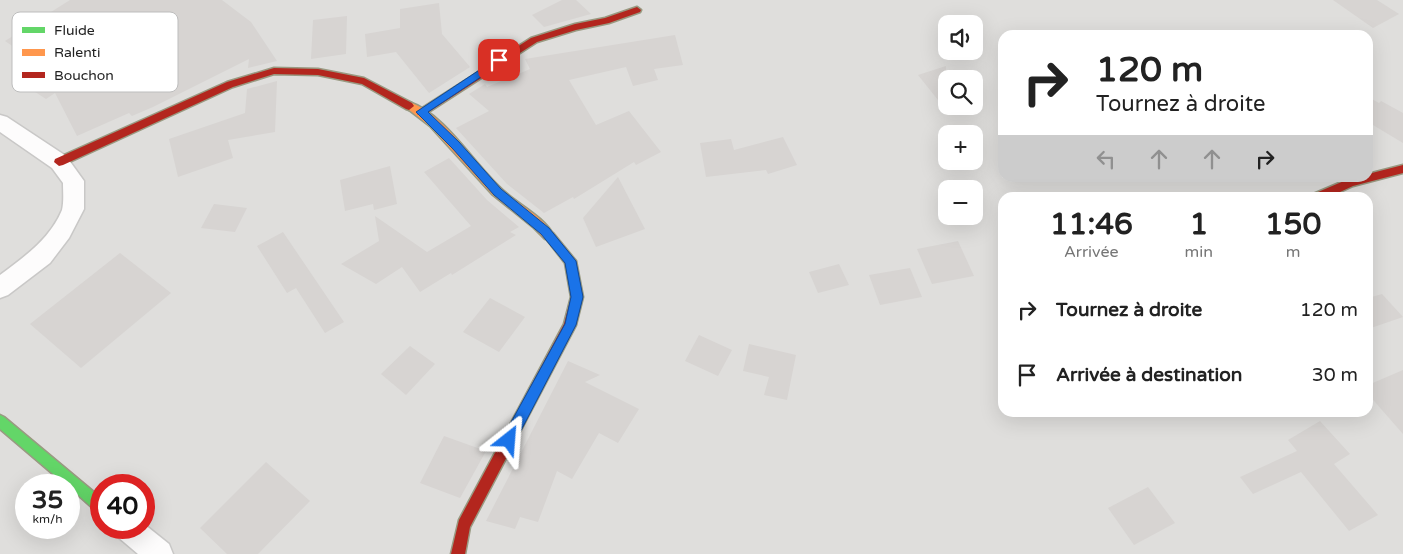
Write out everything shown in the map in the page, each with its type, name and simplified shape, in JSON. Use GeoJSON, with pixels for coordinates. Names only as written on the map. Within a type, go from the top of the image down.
{"type":"FeatureCollection","features":[{"type":"Feature","properties":{"kind":"street"},"geometry":{"type":"LineString","coordinates":[[421,112],[534,40],[575,28],[606,22],[637,10]]}},
{"type":"Feature","properties":{"kind":"street"},"geometry":{"type":"LineString","coordinates":[[59,162],[230,84],[274,71],[318,72],[364,80],[421,112],[456,145],[497,192],[545,231],[570,261],[577,297],[570,325],[464,525],[458,554]]}},
{"type":"Feature","properties":{"kind":"street"},"geometry":{"type":"LineString","coordinates":[[0,122],[59,162],[74,181],[73,210],[61,232],[42,256],[0,288]]}},
{"type":"Feature","properties":{"kind":"street"},"geometry":{"type":"LineString","coordinates":[[1373,176],[1403,168]]}},
{"type":"Feature","properties":{"kind":"street"},"geometry":{"type":"LineString","coordinates":[[1328,192],[1351,182]]}},
{"type":"Feature","properties":{"kind":"street"},"geometry":{"type":"LineString","coordinates":[[0,421],[90,497]]}},
{"type":"Feature","properties":{"kind":"street"},"geometry":{"type":"LineString","coordinates":[[141,539],[159,554]]}},
{"type":"Feature","properties":{"kind":"shaded area"},"geometry":{"type":"Polygon","coordinates":[[[0,0],[1403,0],[1403,554],[0,554],[0,0]]]}},
{"type":"Feature","properties":{"kind":"building"},"geometry":{"type":"Polygon","coordinates":[[[70,0],[222,0],[251,22],[277,61],[248,68],[249,59],[153,107],[132,116],[129,113],[77,136],[55,93],[46,99],[35,92],[178,92],[178,12],[51,12],[70,0]]]}},
{"type":"Feature","properties":{"kind":"building"},"geometry":{"type":"Polygon","coordinates":[[[562,0],[576,0],[591,14],[544,27],[532,15],[562,0]]]}},
{"type":"Feature","properties":{"kind":"building"},"geometry":{"type":"Polygon","coordinates":[[[1333,0],[1377,0],[1399,14],[1373,28],[1333,0]]]}},
{"type":"Feature","properties":{"kind":"building"},"geometry":{"type":"Polygon","coordinates":[[[439,3],[442,34],[470,67],[429,93],[396,52],[367,57],[365,34],[400,28],[400,9],[439,3]]]}},
{"type":"Feature","properties":{"kind":"building"},"geometry":{"type":"Polygon","coordinates":[[[347,16],[346,54],[311,59],[313,20],[347,16]]]}},
{"type":"Feature","properties":{"kind":"building"},"geometry":{"type":"Polygon","coordinates":[[[675,35],[683,65],[654,69],[658,80],[633,86],[626,67],[569,80],[596,125],[629,111],[661,152],[636,165],[634,162],[574,199],[573,197],[544,213],[507,184],[456,128],[489,111],[469,94],[485,84],[487,87],[530,69],[525,59],[675,35]]]}},
{"type":"Feature","properties":{"kind":"building"},"geometry":{"type":"Polygon","coordinates":[[[12,37],[12,46],[5,41],[12,37]]]}},
{"type":"Feature","properties":{"kind":"building"},"geometry":{"type":"Polygon","coordinates":[[[946,66],[946,70],[938,70],[938,100],[918,75],[946,66]]]}},
{"type":"Feature","properties":{"kind":"building"},"geometry":{"type":"Polygon","coordinates":[[[277,81],[275,132],[228,140],[233,158],[178,177],[169,139],[245,113],[247,89],[277,81]]]}},
{"type":"Feature","properties":{"kind":"building"},"geometry":{"type":"Polygon","coordinates":[[[1373,100],[1379,103],[1381,101],[1403,113],[1403,143],[1373,125],[1373,100]]]}},
{"type":"Feature","properties":{"kind":"building"},"geometry":{"type":"Polygon","coordinates":[[[783,137],[797,165],[768,174],[766,170],[706,177],[700,143],[731,139],[734,150],[783,137]]]}},
{"type":"Feature","properties":{"kind":"building"},"geometry":{"type":"Polygon","coordinates":[[[449,158],[487,200],[519,227],[510,232],[516,235],[452,275],[451,273],[420,292],[402,267],[376,284],[341,264],[379,241],[375,216],[427,252],[471,226],[424,172],[449,158]]]}},
{"type":"Feature","properties":{"kind":"building"},"geometry":{"type":"Polygon","coordinates":[[[390,166],[397,204],[374,210],[373,204],[345,211],[340,180],[390,166]]]}},
{"type":"Feature","properties":{"kind":"building"},"geometry":{"type":"Polygon","coordinates":[[[618,177],[645,229],[596,247],[583,218],[618,177]]]}},
{"type":"Feature","properties":{"kind":"building"},"geometry":{"type":"Polygon","coordinates":[[[214,204],[247,208],[235,232],[201,228],[214,204]]]}},
{"type":"Feature","properties":{"kind":"building"},"geometry":{"type":"Polygon","coordinates":[[[283,232],[344,322],[325,333],[296,288],[287,293],[257,246],[283,232]]]}},
{"type":"Feature","properties":{"kind":"building"},"geometry":{"type":"Polygon","coordinates":[[[958,241],[974,276],[932,284],[917,249],[958,241]]]}},
{"type":"Feature","properties":{"kind":"building"},"geometry":{"type":"Polygon","coordinates":[[[120,253],[171,293],[81,368],[30,324],[120,253]]]}},
{"type":"Feature","properties":{"kind":"building"},"geometry":{"type":"Polygon","coordinates":[[[839,264],[849,285],[818,293],[809,272],[839,264]]]}},
{"type":"Feature","properties":{"kind":"building"},"geometry":{"type":"Polygon","coordinates":[[[910,268],[922,297],[880,305],[869,275],[910,268]]]}},
{"type":"Feature","properties":{"kind":"building"},"geometry":{"type":"Polygon","coordinates":[[[1382,294],[1403,317],[1373,327],[1373,297],[1382,294]]]}},
{"type":"Feature","properties":{"kind":"building"},"geometry":{"type":"Polygon","coordinates":[[[490,298],[525,317],[499,352],[463,332],[490,298]]]}},
{"type":"Feature","properties":{"kind":"building"},"geometry":{"type":"Polygon","coordinates":[[[699,335],[732,350],[718,376],[685,361],[699,335]]]}},
{"type":"Feature","properties":{"kind":"building"},"geometry":{"type":"Polygon","coordinates":[[[749,344],[796,355],[787,400],[764,395],[769,377],[743,371],[749,344]]]}},
{"type":"Feature","properties":{"kind":"building"},"geometry":{"type":"Polygon","coordinates":[[[410,346],[435,364],[406,395],[381,374],[410,346]]]}},
{"type":"Feature","properties":{"kind":"building"},"geometry":{"type":"Polygon","coordinates":[[[568,361],[600,375],[585,382],[639,409],[618,443],[599,433],[572,479],[557,471],[538,522],[520,517],[515,529],[486,521],[568,361]]]}},
{"type":"Feature","properties":{"kind":"building"},"geometry":{"type":"Polygon","coordinates":[[[1403,370],[1403,434],[1373,400],[1373,383],[1403,370]]]}},
{"type":"Feature","properties":{"kind":"building"},"geometry":{"type":"Polygon","coordinates":[[[1320,421],[1350,454],[1334,464],[1378,515],[1349,531],[1301,472],[1253,494],[1240,477],[1297,451],[1288,440],[1320,421]]]}},
{"type":"Feature","properties":{"kind":"building"},"geometry":{"type":"Polygon","coordinates":[[[444,436],[486,451],[460,498],[420,483],[444,436]]]}},
{"type":"Feature","properties":{"kind":"building"},"geometry":{"type":"Polygon","coordinates":[[[266,462],[310,501],[258,554],[227,554],[200,528],[266,462]]]}},
{"type":"Feature","properties":{"kind":"building"},"geometry":{"type":"Polygon","coordinates":[[[1148,487],[1175,523],[1134,545],[1108,508],[1148,487]]]}},
{"type":"Feature","properties":{"kind":"traffic: fast"},"geometry":{"type":"LineString","coordinates":[[0,421],[90,497]]}},
{"type":"Feature","properties":{"kind":"traffic: slow"},"geometry":{"type":"LineString","coordinates":[[409,106],[434,123],[496,191],[549,236]]}},
{"type":"Feature","properties":{"kind":"traffic: jam"},"geometry":{"type":"LineString","coordinates":[[421,112],[534,40],[575,27],[606,21],[637,10]]}},
{"type":"Feature","properties":{"kind":"traffic: jam"},"geometry":{"type":"LineString","coordinates":[[59,162],[230,84],[274,71],[318,72],[364,81],[409,106]]}},
{"type":"Feature","properties":{"kind":"traffic: jam"},"geometry":{"type":"LineString","coordinates":[[1373,176],[1403,169]]}},
{"type":"Feature","properties":{"kind":"traffic: jam"},"geometry":{"type":"LineString","coordinates":[[1328,192],[1351,182]]}},
{"type":"Feature","properties":{"kind":"traffic: jam"},"geometry":{"type":"LineString","coordinates":[[458,554],[464,525],[570,325],[577,297],[570,261],[549,236]]}},
{"type":"Feature","properties":{"kind":"route"},"geometry":{"type":"LineString","coordinates":[[499,60],[421,112],[456,145],[497,192],[545,231],[570,261],[577,297],[570,325],[509,440]]}}]}
